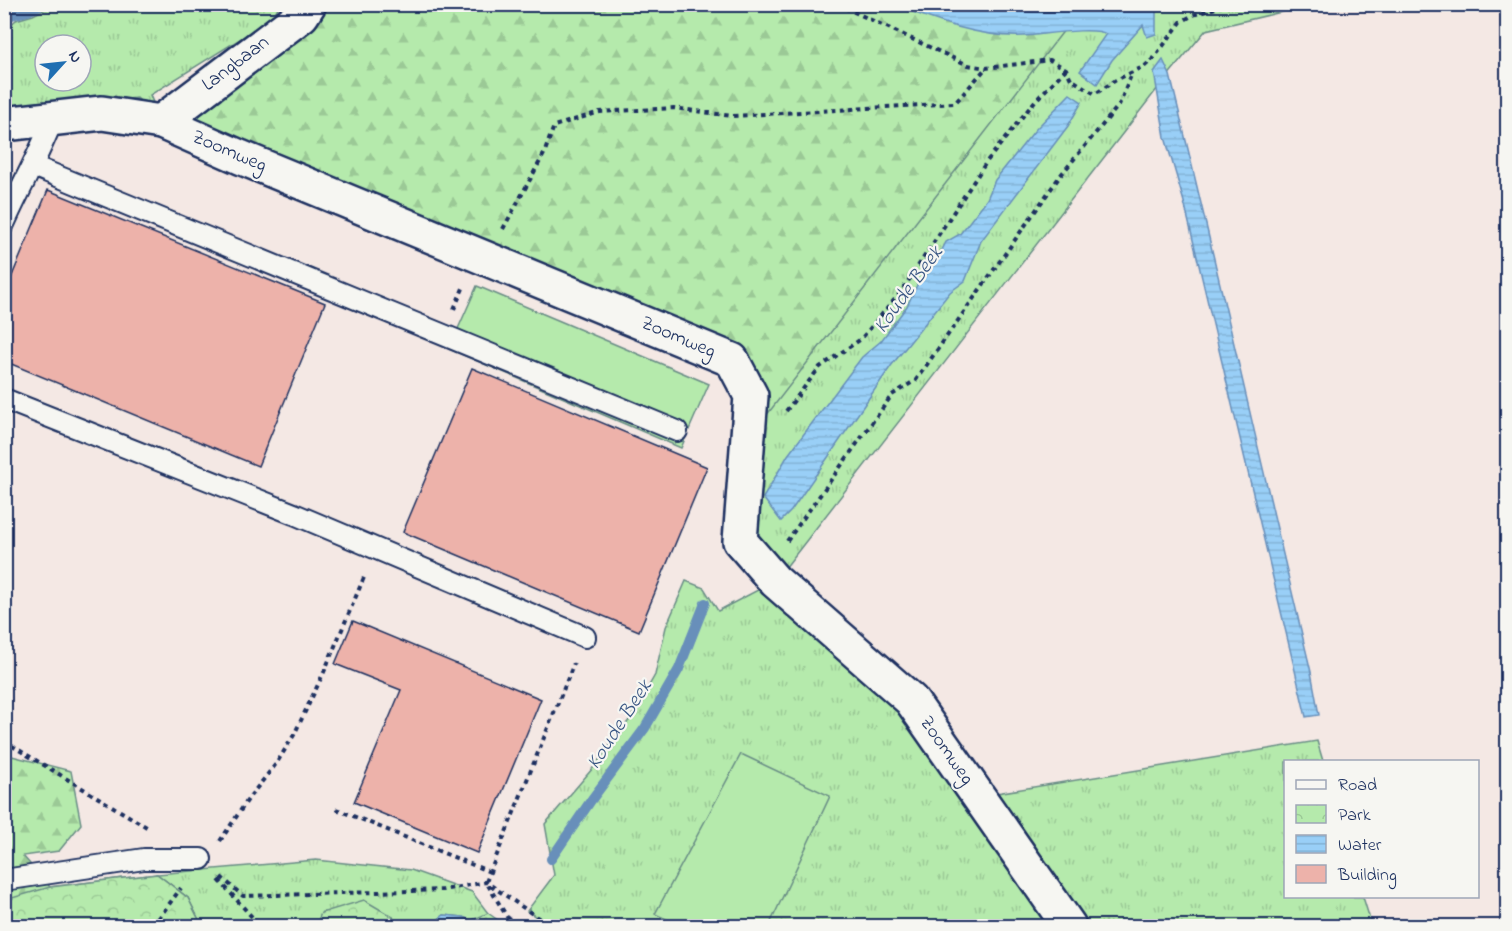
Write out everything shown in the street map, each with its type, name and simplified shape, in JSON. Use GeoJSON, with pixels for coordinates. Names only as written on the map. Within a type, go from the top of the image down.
{"type":"FeatureCollection","features":[{"type":"Feature","properties":{"kind":"street","name":"Langbaan"},"geometry":{"type":"LineString","coordinates":[[161,122],[307,8]]}},
{"type":"Feature","properties":{"kind":"street","name":"Zoomweg"},"geometry":{"type":"LineString","coordinates":[[4,124],[102,113],[161,122],[240,157],[732,360],[751,396],[740,541],[775,581],[911,700],[1069,927]]}},
{"type":"Feature","properties":{"kind":"lane"},"geometry":{"type":"LineString","coordinates":[[4,224],[53,119]]}},
{"type":"Feature","properties":{"kind":"lane"},"geometry":{"type":"LineString","coordinates":[[33,166],[677,431]]}},
{"type":"Feature","properties":{"kind":"lane"},"geometry":{"type":"LineString","coordinates":[[4,399],[294,514],[585,637]]}},
{"type":"Feature","properties":{"kind":"lane"},"geometry":{"type":"LineString","coordinates":[[4,880],[144,859],[201,859]]}},
{"type":"Feature","properties":{"kind":"path"},"geometry":{"type":"LineString","coordinates":[[837,4],[968,65],[986,68],[1050,60],[1066,69],[1071,79],[1095,94],[1154,58],[1181,22],[1193,15],[1229,4]]}},
{"type":"Feature","properties":{"kind":"path"},"geometry":{"type":"LineString","coordinates":[[443,335],[482,256],[544,154],[554,126],[600,112],[674,108],[732,116],[956,103],[986,68]]}},
{"type":"Feature","properties":{"kind":"path"},"geometry":{"type":"LineString","coordinates":[[786,411],[820,367],[861,339],[901,292],[987,161],[1035,101],[1066,69]]}},
{"type":"Feature","properties":{"kind":"path"},"geometry":{"type":"LineString","coordinates":[[765,570],[821,496],[892,395],[916,380],[1059,177],[1119,105],[1132,73]]}},
{"type":"Feature","properties":{"kind":"path"},"geometry":{"type":"LineString","coordinates":[[153,927],[201,859],[224,836],[251,795],[276,765],[294,735],[324,672],[376,549]]}},
{"type":"Feature","properties":{"kind":"path"},"geometry":{"type":"LineString","coordinates":[[486,882],[585,637]]}},
{"type":"Feature","properties":{"kind":"path"},"geometry":{"type":"LineString","coordinates":[[4,741],[152,830]]}},
{"type":"Feature","properties":{"kind":"path"},"geometry":{"type":"LineString","coordinates":[[336,809],[490,872]]}},
{"type":"Feature","properties":{"kind":"path"},"geometry":{"type":"LineString","coordinates":[[201,859],[243,896],[444,890],[486,882],[550,927]]}},
{"type":"Feature","properties":{"kind":"path"},"geometry":{"type":"LineString","coordinates":[[201,859],[260,927]]}},
{"type":"Feature","properties":{"kind":"path"},"geometry":{"type":"LineString","coordinates":[[486,882],[507,917],[519,927]]}},
{"type":"Feature","properties":{"kind":"green space"},"geometry":{"type":"Polygon","coordinates":[[[929,4],[1068,25],[749,438],[732,360],[161,122],[325,5],[929,4]]]}},
{"type":"Feature","properties":{"kind":"green space"},"geometry":{"type":"Polygon","coordinates":[[[53,5],[280,5],[269,21],[150,95],[161,122],[137,98],[5,111],[5,27],[53,5]]]}},
{"type":"Feature","properties":{"kind":"green space"},"geometry":{"type":"Polygon","coordinates":[[[929,5],[1311,5],[1206,30],[1161,84],[775,581],[740,541],[745,463],[929,5]]]}},
{"type":"Feature","properties":{"kind":"green space"},"geometry":{"type":"Polygon","coordinates":[[[477,286],[709,384],[681,448],[449,349],[477,286]]]}},
{"type":"Feature","properties":{"kind":"green space"},"geometry":{"type":"Polygon","coordinates":[[[686,581],[704,588],[718,611],[775,581],[911,700],[978,796],[1317,741],[1323,760],[1284,760],[1284,898],[1363,898],[1372,926],[550,926],[527,911],[554,875],[545,824],[593,768],[630,719],[655,675],[666,627],[686,581]]]}},
{"type":"Feature","properties":{"kind":"green space"},"geometry":{"type":"Polygon","coordinates":[[[4,754],[71,771],[81,824],[59,851],[23,856],[50,887],[157,874],[188,898],[202,926],[5,926],[4,754]]]}},
{"type":"Feature","properties":{"kind":"green space"},"geometry":{"type":"Polygon","coordinates":[[[741,754],[830,796],[769,926],[682,926],[655,914],[741,754]]]}},
{"type":"Feature","properties":{"kind":"green space"},"geometry":{"type":"Polygon","coordinates":[[[316,860],[411,870],[472,892],[488,913],[482,926],[463,917],[444,915],[429,926],[396,926],[393,917],[322,912],[316,926],[202,926],[188,898],[157,874],[316,860]]]}},
{"type":"Feature","properties":{"kind":"green space"},"geometry":{"type":"Polygon","coordinates":[[[157,874],[188,898],[202,926],[5,926],[5,900],[50,887],[157,874]]]}},
{"type":"Feature","properties":{"kind":"green space"},"geometry":{"type":"Polygon","coordinates":[[[364,900],[393,917],[396,926],[316,926],[321,913],[364,900]]]}},
{"type":"Feature","properties":{"kind":"green space"},"geometry":{"type":"Polygon","coordinates":[[[488,913],[506,926],[481,926],[470,921],[488,913]]]}},
{"type":"Feature","properties":{"kind":"water"},"geometry":{"type":"Polygon","coordinates":[[[895,5],[971,5],[1033,12],[1080,11],[1105,5],[1164,5],[1156,12],[1156,34],[1147,37],[1143,25],[1112,60],[1097,84],[1080,71],[1106,34],[1080,31],[1024,36],[991,34],[942,22],[895,5]]]}},
{"type":"Feature","properties":{"kind":"water"},"geometry":{"type":"Polygon","coordinates":[[[1163,60],[1170,75],[1206,224],[1311,672],[1319,715],[1306,717],[1184,202],[1165,137],[1154,72],[1163,60]]]}},
{"type":"Feature","properties":{"kind":"water"},"geometry":{"type":"Polygon","coordinates":[[[1070,94],[1082,102],[1068,126],[981,241],[965,281],[950,292],[891,366],[791,511],[781,521],[763,498],[788,455],[862,357],[881,341],[907,306],[918,283],[926,276],[946,242],[960,234],[987,199],[995,180],[1035,130],[1070,94]]]}},
{"type":"Feature","properties":{"kind":"water"},"geometry":{"type":"Polygon","coordinates":[[[444,915],[463,917],[481,926],[429,926],[444,915]]]}},
{"type":"Feature","properties":{"kind":"building"},"geometry":{"type":"Polygon","coordinates":[[[48,190],[325,303],[258,466],[4,361],[4,295],[48,190]]]}},
{"type":"Feature","properties":{"kind":"building"},"geometry":{"type":"Polygon","coordinates":[[[472,368],[707,467],[639,631],[403,532],[472,368]]]}},
{"type":"Feature","properties":{"kind":"building"},"geometry":{"type":"Polygon","coordinates":[[[353,621],[541,699],[477,853],[354,802],[401,690],[335,664],[353,621]]]}},
{"type":"Feature","properties":{"kind":"waterway"},"geometry":{"type":"LineString","coordinates":[[4,17],[28,11],[42,4]]}},
{"type":"Feature","properties":{"kind":"waterway","name":"Koude Beek"},"geometry":{"type":"LineString","coordinates":[[551,859],[645,728],[679,669],[705,603]]}}]}
